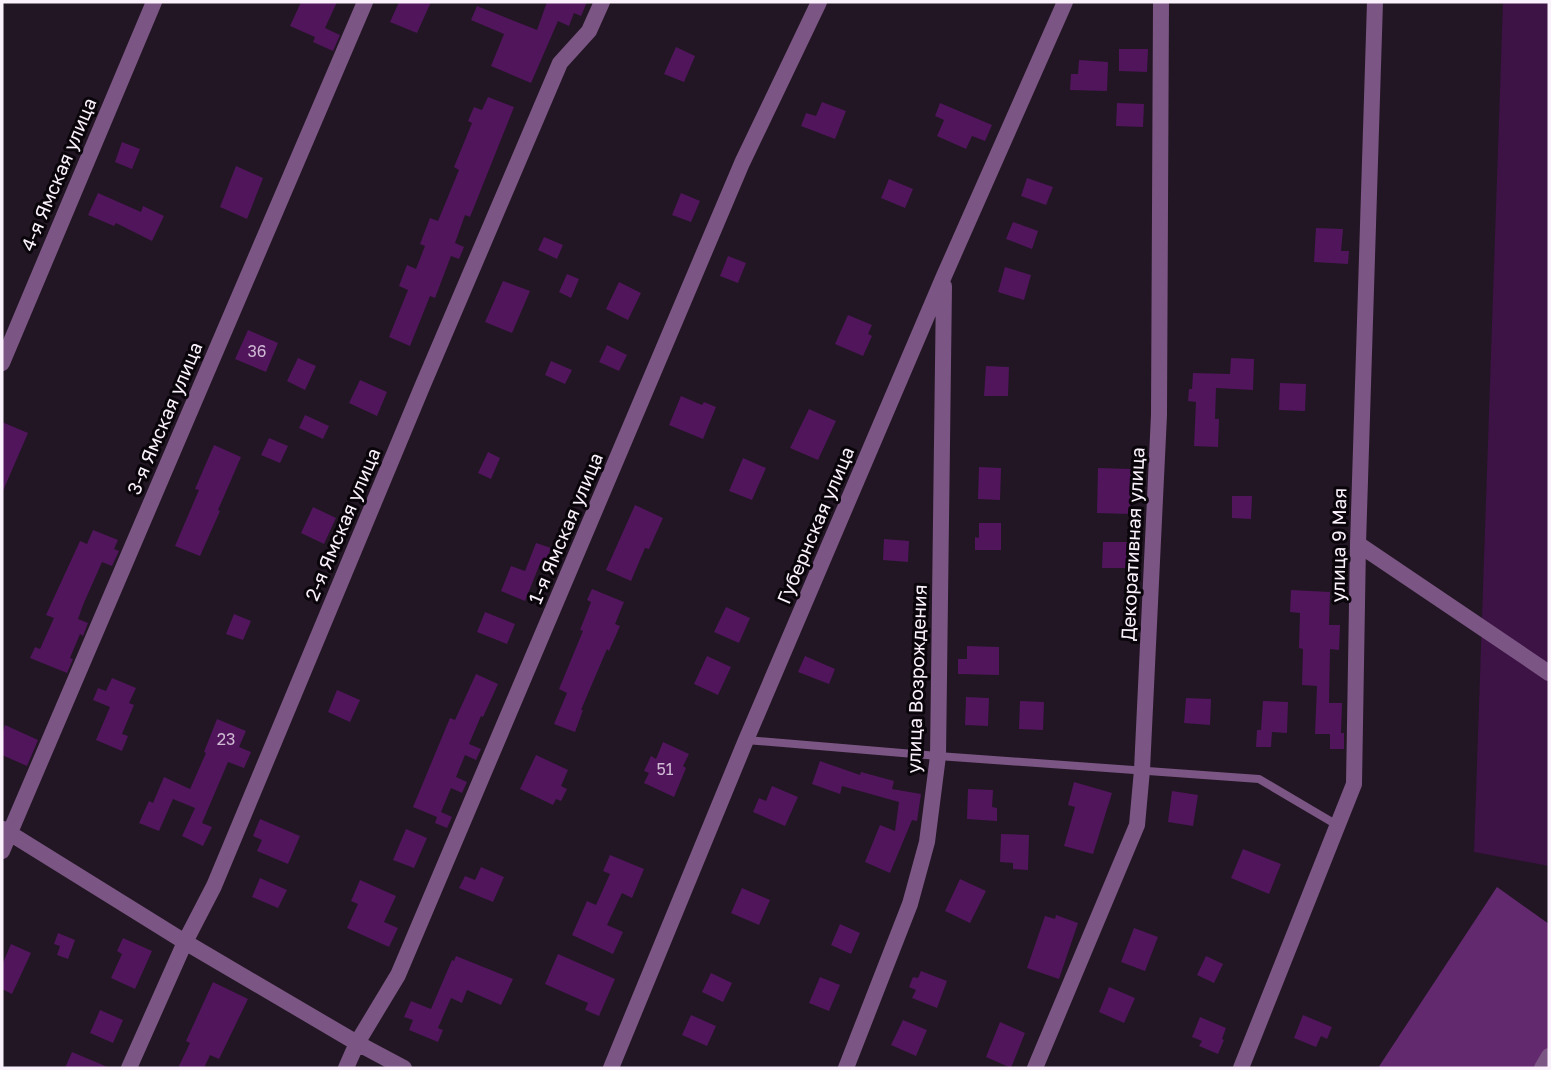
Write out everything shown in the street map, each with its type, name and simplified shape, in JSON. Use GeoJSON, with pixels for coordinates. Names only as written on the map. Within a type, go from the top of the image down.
{"type":"FeatureCollection","features":[{"type":"Feature","properties":{"kind":"street","name":"4-я Ямская улица"},"geometry":{"type":"LineString","coordinates":[[2,363],[154,2]]}},
{"type":"Feature","properties":{"kind":"street","name":"3-я Ямская улица"},"geometry":{"type":"LineString","coordinates":[[2,851],[6,830],[365,2]]}},
{"type":"Feature","properties":{"kind":"street","name":"2-я Ямская улица"},"geometry":{"type":"LineString","coordinates":[[129,1068],[185,942],[214,886],[560,63],[589,32],[602,2]]}},
{"type":"Feature","properties":{"kind":"street","name":"1-я Ямская улица"},"geometry":{"type":"LineString","coordinates":[[346,1068],[357,1043],[398,975],[742,163],[820,2]]}},
{"type":"Feature","properties":{"kind":"street","name":"Губернская улица"},"geometry":{"type":"LineString","coordinates":[[611,1068],[746,740],[944,276],[1065,2]]}},
{"type":"Feature","properties":{"kind":"street","name":"Декоративная улица"},"geometry":{"type":"LineString","coordinates":[[1035,1068],[1137,825],[1159,415],[1161,2]]}},
{"type":"Feature","properties":{"kind":"street","name":"улица 9 Мая"},"geometry":{"type":"LineString","coordinates":[[1241,1068],[1354,784],[1358,544],[1375,2]]}},
{"type":"Feature","properties":{"kind":"street","name":"улица Возрождения"},"geometry":{"type":"LineString","coordinates":[[846,1068],[911,904],[928,842],[938,756],[944,276]]}},
{"type":"Feature","properties":{"kind":"street"},"geometry":{"type":"LineString","coordinates":[[1358,544],[1549,673]]}},
{"type":"Feature","properties":{"kind":"street"},"geometry":{"type":"LineString","coordinates":[[6,830],[185,942],[404,1068]]}},
{"type":"Feature","properties":{"kind":"street"},"geometry":{"type":"LineString","coordinates":[[1542,1068],[1549,1056]]}},
{"type":"Feature","properties":{"kind":"lane"},"geometry":{"type":"LineString","coordinates":[[746,740],[1259,779],[1337,825]]}},
{"type":"Feature","properties":{"kind":"shaded area"},"geometry":{"type":"Polygon","coordinates":[[[1503,2],[1549,2],[1549,866],[1474,852],[1503,2]]]}},
{"type":"Feature","properties":{"kind":"shaded area"},"geometry":{"type":"Polygon","coordinates":[[[1497,887],[1549,924],[1549,1053],[1539,1068],[1378,1068],[1497,887]]]}},
{"type":"Feature","properties":{"kind":"building"},"geometry":{"type":"Polygon","coordinates":[[[301,2],[337,2],[325,28],[340,35],[333,51],[313,42],[315,37],[290,26],[301,2]]]}},
{"type":"Feature","properties":{"kind":"building"},"geometry":{"type":"Polygon","coordinates":[[[399,2],[431,2],[417,33],[390,22],[399,2]]]}},
{"type":"Feature","properties":{"kind":"building"},"geometry":{"type":"Polygon","coordinates":[[[547,2],[587,2],[581,16],[574,13],[569,26],[558,21],[531,83],[491,66],[504,34],[471,20],[477,6],[537,30],[547,2]]]}},
{"type":"Feature","properties":{"kind":"building"},"geometry":{"type":"Polygon","coordinates":[[[676,47],[695,56],[684,82],[664,74],[676,47]]]}},
{"type":"Feature","properties":{"kind":"building"},"geometry":{"type":"Polygon","coordinates":[[[1119,49],[1148,49],[1147,72],[1119,71],[1119,49]]]}},
{"type":"Feature","properties":{"kind":"building"},"geometry":{"type":"Polygon","coordinates":[[[1079,60],[1108,62],[1107,91],[1070,90],[1071,74],[1078,74],[1079,60]]]}},
{"type":"Feature","properties":{"kind":"building"},"geometry":{"type":"Polygon","coordinates":[[[488,97],[514,107],[470,217],[465,215],[455,243],[464,247],[459,259],[451,256],[435,298],[430,296],[410,346],[389,337],[408,290],[399,286],[407,265],[416,269],[425,246],[420,244],[430,218],[438,221],[459,170],[454,167],[472,123],[468,121],[474,107],[482,110],[488,97]]]}},
{"type":"Feature","properties":{"kind":"building"},"geometry":{"type":"Polygon","coordinates":[[[822,102],[846,111],[835,139],[801,126],[806,113],[816,116],[822,102]]]}},
{"type":"Feature","properties":{"kind":"building"},"geometry":{"type":"Polygon","coordinates":[[[940,103],[992,125],[985,141],[972,136],[966,149],[937,136],[944,120],[935,116],[940,103]]]}},
{"type":"Feature","properties":{"kind":"building"},"geometry":{"type":"Polygon","coordinates":[[[1117,103],[1144,104],[1143,127],[1116,126],[1117,103]]]}},
{"type":"Feature","properties":{"kind":"building"},"geometry":{"type":"Polygon","coordinates":[[[122,142],[140,149],[132,169],[115,162],[122,142]]]}},
{"type":"Feature","properties":{"kind":"building"},"geometry":{"type":"Polygon","coordinates":[[[236,166],[263,178],[247,219],[220,207],[236,166]]]}},
{"type":"Feature","properties":{"kind":"building"},"geometry":{"type":"Polygon","coordinates":[[[1027,178],[1053,187],[1046,205],[1021,196],[1027,178]]]}},
{"type":"Feature","properties":{"kind":"building"},"geometry":{"type":"Polygon","coordinates":[[[889,179],[913,189],[905,208],[881,198],[889,179]]]}},
{"type":"Feature","properties":{"kind":"building"},"geometry":{"type":"Polygon","coordinates":[[[98,193],[141,212],[143,206],[164,216],[152,241],[116,223],[114,226],[88,215],[98,193]]]}},
{"type":"Feature","properties":{"kind":"building"},"geometry":{"type":"Polygon","coordinates":[[[681,193],[700,201],[691,222],[672,215],[681,193]]]}},
{"type":"Feature","properties":{"kind":"building"},"geometry":{"type":"Polygon","coordinates":[[[1013,222],[1038,231],[1032,249],[1006,239],[1013,222]]]}},
{"type":"Feature","properties":{"kind":"building"},"geometry":{"type":"Polygon","coordinates":[[[1316,228],[1343,229],[1341,251],[1349,251],[1348,264],[1314,262],[1316,228]]]}},
{"type":"Feature","properties":{"kind":"building"},"geometry":{"type":"Polygon","coordinates":[[[544,237],[563,245],[557,259],[538,250],[544,237]]]}},
{"type":"Feature","properties":{"kind":"building"},"geometry":{"type":"Polygon","coordinates":[[[728,256],[746,263],[738,283],[720,276],[728,256]]]}},
{"type":"Feature","properties":{"kind":"building"},"geometry":{"type":"Polygon","coordinates":[[[1005,267],[1031,275],[1024,300],[998,292],[1005,267]]]}},
{"type":"Feature","properties":{"kind":"building"},"geometry":{"type":"Polygon","coordinates":[[[567,274],[579,279],[571,298],[559,292],[567,274]]]}},
{"type":"Feature","properties":{"kind":"building"},"geometry":{"type":"Polygon","coordinates":[[[503,281],[530,291],[512,333],[485,322],[503,281]]]}},
{"type":"Feature","properties":{"kind":"building"},"geometry":{"type":"Polygon","coordinates":[[[619,282],[641,293],[628,320],[606,309],[619,282]]]}},
{"type":"Feature","properties":{"kind":"building"},"geometry":{"type":"Polygon","coordinates":[[[848,315],[872,325],[868,334],[872,336],[863,356],[835,344],[848,315]]]}},
{"type":"Feature","properties":{"kind":"building"},"geometry":{"type":"Polygon","coordinates":[[[248,330],[278,343],[266,372],[235,359],[248,330]]]}},
{"type":"Feature","properties":{"kind":"building"},"geometry":{"type":"Polygon","coordinates":[[[607,345],[627,355],[619,371],[599,362],[607,345]]]}},
{"type":"Feature","properties":{"kind":"building"},"geometry":{"type":"Polygon","coordinates":[[[298,358],[316,366],[305,390],[287,381],[298,358]]]}},
{"type":"Feature","properties":{"kind":"building"},"geometry":{"type":"Polygon","coordinates":[[[1231,358],[1254,359],[1253,390],[1216,388],[1218,447],[1194,446],[1196,402],[1188,401],[1193,373],[1230,374],[1231,358]]]}},
{"type":"Feature","properties":{"kind":"building"},"geometry":{"type":"Polygon","coordinates":[[[551,361],[572,370],[565,384],[545,375],[551,361]]]}},
{"type":"Feature","properties":{"kind":"building"},"geometry":{"type":"Polygon","coordinates":[[[986,366],[1009,367],[1008,396],[984,396],[986,366]]]}},
{"type":"Feature","properties":{"kind":"building"},"geometry":{"type":"Polygon","coordinates":[[[360,380],[387,392],[377,416],[349,403],[360,380]]]}},
{"type":"Feature","properties":{"kind":"building"},"geometry":{"type":"Polygon","coordinates":[[[1280,383],[1306,384],[1305,411],[1279,410],[1280,383]]]}},
{"type":"Feature","properties":{"kind":"building"},"geometry":{"type":"Polygon","coordinates":[[[681,396],[702,405],[704,402],[716,407],[703,439],[669,425],[681,396]]]}},
{"type":"Feature","properties":{"kind":"building"},"geometry":{"type":"Polygon","coordinates":[[[809,409],[836,421],[818,460],[790,448],[809,409]]]}},
{"type":"Feature","properties":{"kind":"building"},"geometry":{"type":"Polygon","coordinates":[[[305,415],[329,426],[323,439],[299,428],[305,415]]]}},
{"type":"Feature","properties":{"kind":"building"},"geometry":{"type":"Polygon","coordinates":[[[2,422],[28,433],[2,493],[2,422]]]}},
{"type":"Feature","properties":{"kind":"building"},"geometry":{"type":"Polygon","coordinates":[[[269,438],[288,446],[280,463],[261,455],[269,438]]]}},
{"type":"Feature","properties":{"kind":"building"},"geometry":{"type":"Polygon","coordinates":[[[214,445],[241,457],[200,556],[175,546],[199,490],[195,489],[214,445]]]}},
{"type":"Feature","properties":{"kind":"building"},"geometry":{"type":"Polygon","coordinates":[[[488,452],[500,458],[491,479],[478,473],[488,452]]]}},
{"type":"Feature","properties":{"kind":"building"},"geometry":{"type":"Polygon","coordinates":[[[743,458],[766,468],[752,500],[729,491],[743,458]]]}},
{"type":"Feature","properties":{"kind":"building"},"geometry":{"type":"Polygon","coordinates":[[[979,467],[1001,468],[1000,500],[978,499],[979,467]]]}},
{"type":"Feature","properties":{"kind":"building"},"geometry":{"type":"Polygon","coordinates":[[[1098,468],[1131,469],[1130,514],[1097,513],[1098,468]]]}},
{"type":"Feature","properties":{"kind":"building"},"geometry":{"type":"Polygon","coordinates":[[[1232,496],[1252,496],[1251,519],[1232,518],[1232,496]]]}},
{"type":"Feature","properties":{"kind":"building"},"geometry":{"type":"Polygon","coordinates":[[[635,505],[663,518],[649,549],[645,548],[631,581],[606,570],[635,505]]]}},
{"type":"Feature","properties":{"kind":"building"},"geometry":{"type":"Polygon","coordinates":[[[313,507],[336,518],[324,544],[301,533],[313,507]]]}},
{"type":"Feature","properties":{"kind":"building"},"geometry":{"type":"Polygon","coordinates":[[[979,523],[1001,523],[1001,550],[975,550],[975,537],[979,538],[979,523]]]}},
{"type":"Feature","properties":{"kind":"building"},"geometry":{"type":"Polygon","coordinates":[[[93,530],[118,540],[114,549],[119,551],[112,566],[102,562],[83,605],[78,619],[88,623],[83,636],[80,634],[67,673],[30,658],[35,647],[40,649],[54,618],[46,615],[80,541],[87,544],[93,530]]]}},
{"type":"Feature","properties":{"kind":"building"},"geometry":{"type":"Polygon","coordinates":[[[884,539],[909,541],[908,562],[883,560],[884,539]]]}},
{"type":"Feature","properties":{"kind":"building"},"geometry":{"type":"Polygon","coordinates":[[[1103,542],[1131,542],[1130,568],[1102,568],[1103,542]]]}},
{"type":"Feature","properties":{"kind":"building"},"geometry":{"type":"Polygon","coordinates":[[[536,543],[551,548],[545,563],[541,561],[525,601],[501,591],[511,566],[525,571],[536,543]]]}},
{"type":"Feature","properties":{"kind":"building"},"geometry":{"type":"Polygon","coordinates":[[[592,589],[624,602],[615,624],[620,626],[592,684],[575,732],[554,724],[567,693],[559,689],[583,631],[580,630],[591,602],[587,600],[592,589]]]}},
{"type":"Feature","properties":{"kind":"building"},"geometry":{"type":"Polygon","coordinates":[[[1291,590],[1330,592],[1329,625],[1340,625],[1339,650],[1330,649],[1329,703],[1342,703],[1341,733],[1344,733],[1344,749],[1330,749],[1330,734],[1315,734],[1317,686],[1302,685],[1300,613],[1290,612],[1291,590]]]}},
{"type":"Feature","properties":{"kind":"building"},"geometry":{"type":"Polygon","coordinates":[[[726,607],[750,618],[739,643],[714,632],[726,607]]]}},
{"type":"Feature","properties":{"kind":"building"},"geometry":{"type":"Polygon","coordinates":[[[485,612],[515,624],[507,644],[477,632],[485,612]]]}},
{"type":"Feature","properties":{"kind":"building"},"geometry":{"type":"Polygon","coordinates":[[[234,614],[251,621],[243,640],[226,634],[234,614]]]}},
{"type":"Feature","properties":{"kind":"building"},"geometry":{"type":"Polygon","coordinates":[[[967,646],[999,647],[999,675],[958,674],[958,659],[967,659],[967,646]]]}},
{"type":"Feature","properties":{"kind":"building"},"geometry":{"type":"Polygon","coordinates":[[[707,656],[731,667],[718,695],[694,684],[707,656]]]}},
{"type":"Feature","properties":{"kind":"building"},"geometry":{"type":"Polygon","coordinates":[[[805,656],[835,669],[829,684],[798,672],[805,656]]]}},
{"type":"Feature","properties":{"kind":"building"},"geometry":{"type":"Polygon","coordinates":[[[476,674],[498,684],[469,744],[481,749],[476,760],[465,755],[456,777],[467,782],[462,793],[451,788],[441,812],[452,817],[447,828],[435,823],[437,817],[413,807],[450,718],[455,720],[476,674]]]}},
{"type":"Feature","properties":{"kind":"building"},"geometry":{"type":"Polygon","coordinates":[[[112,678],[136,688],[129,703],[134,705],[122,734],[128,736],[122,751],[96,740],[110,707],[93,700],[98,688],[106,691],[112,678]]]}},
{"type":"Feature","properties":{"kind":"building"},"geometry":{"type":"Polygon","coordinates":[[[337,690],[360,700],[350,722],[328,712],[337,690]]]}},
{"type":"Feature","properties":{"kind":"building"},"geometry":{"type":"Polygon","coordinates":[[[966,697],[989,698],[988,726],[965,725],[966,697]]]}},
{"type":"Feature","properties":{"kind":"building"},"geometry":{"type":"Polygon","coordinates":[[[1186,698],[1211,699],[1210,725],[1184,723],[1186,698]]]}},
{"type":"Feature","properties":{"kind":"building"},"geometry":{"type":"Polygon","coordinates":[[[1020,701],[1044,702],[1043,730],[1019,729],[1020,701]]]}},
{"type":"Feature","properties":{"kind":"building"},"geometry":{"type":"Polygon","coordinates":[[[1263,701],[1288,702],[1287,733],[1272,732],[1271,747],[1256,747],[1257,730],[1261,730],[1263,701]]]}},
{"type":"Feature","properties":{"kind":"building"},"geometry":{"type":"Polygon","coordinates":[[[217,719],[246,731],[239,747],[251,752],[244,768],[228,762],[202,823],[212,827],[203,846],[182,836],[195,808],[173,799],[159,831],[139,823],[149,801],[153,803],[164,777],[190,789],[217,719]]]}},
{"type":"Feature","properties":{"kind":"building"},"geometry":{"type":"Polygon","coordinates":[[[5,725],[38,740],[27,766],[2,755],[5,725]]]}},
{"type":"Feature","properties":{"kind":"building"},"geometry":{"type":"Polygon","coordinates":[[[663,742],[689,754],[674,797],[644,783],[649,773],[644,771],[651,756],[656,759],[663,742]]]}},
{"type":"Feature","properties":{"kind":"building"},"geometry":{"type":"Polygon","coordinates":[[[536,755],[568,770],[561,786],[567,789],[561,801],[556,799],[553,805],[520,789],[536,755]]]}},
{"type":"Feature","properties":{"kind":"building"},"geometry":{"type":"Polygon","coordinates":[[[820,761],[860,775],[861,772],[894,781],[892,789],[921,794],[917,821],[912,820],[890,873],[865,862],[880,825],[895,831],[899,802],[842,786],[840,794],[812,784],[820,761]]]}},
{"type":"Feature","properties":{"kind":"building"},"geometry":{"type":"Polygon","coordinates":[[[1074,782],[1112,793],[1093,854],[1064,846],[1075,807],[1068,805],[1074,782]]]}},
{"type":"Feature","properties":{"kind":"building"},"geometry":{"type":"Polygon","coordinates":[[[772,786],[798,797],[785,826],[753,812],[759,798],[766,801],[772,786]]]}},
{"type":"Feature","properties":{"kind":"building"},"geometry":{"type":"Polygon","coordinates":[[[968,789],[993,790],[992,807],[997,808],[997,821],[967,819],[968,789]]]}},
{"type":"Feature","properties":{"kind":"building"},"geometry":{"type":"Polygon","coordinates":[[[1172,791],[1198,795],[1193,826],[1168,822],[1172,791]]]}},
{"type":"Feature","properties":{"kind":"building"},"geometry":{"type":"Polygon","coordinates":[[[260,819],[300,836],[288,864],[257,851],[262,840],[253,836],[260,819]]]}},
{"type":"Feature","properties":{"kind":"building"},"geometry":{"type":"Polygon","coordinates":[[[406,829],[427,838],[414,868],[393,860],[406,829]]]}},
{"type":"Feature","properties":{"kind":"building"},"geometry":{"type":"Polygon","coordinates":[[[1001,834],[1029,835],[1028,870],[1013,869],[1013,863],[1000,862],[1001,834]]]}},
{"type":"Feature","properties":{"kind":"building"},"geometry":{"type":"Polygon","coordinates":[[[1243,849],[1281,864],[1269,894],[1231,878],[1243,849]]]}},
{"type":"Feature","properties":{"kind":"building"},"geometry":{"type":"Polygon","coordinates":[[[610,855],[644,869],[632,898],[622,893],[607,925],[623,932],[613,954],[572,935],[587,901],[596,905],[610,874],[603,871],[610,855]]]}},
{"type":"Feature","properties":{"kind":"building"},"geometry":{"type":"Polygon","coordinates":[[[481,867],[504,877],[493,902],[459,888],[465,876],[475,880],[481,867]]]}},
{"type":"Feature","properties":{"kind":"building"},"geometry":{"type":"Polygon","coordinates":[[[260,878],[287,890],[278,908],[252,897],[260,878]]]}},
{"type":"Feature","properties":{"kind":"building"},"geometry":{"type":"Polygon","coordinates":[[[960,879],[986,891],[970,923],[945,911],[960,879]]]}},
{"type":"Feature","properties":{"kind":"building"},"geometry":{"type":"Polygon","coordinates":[[[360,880],[396,896],[384,922],[398,928],[389,947],[347,928],[358,904],[351,901],[360,880]]]}},
{"type":"Feature","properties":{"kind":"building"},"geometry":{"type":"Polygon","coordinates":[[[742,888],[770,900],[759,925],[731,913],[742,888]]]}},
{"type":"Feature","properties":{"kind":"building"},"geometry":{"type":"Polygon","coordinates":[[[1056,915],[1078,923],[1059,979],[1027,968],[1045,916],[1055,919],[1056,915]]]}},
{"type":"Feature","properties":{"kind":"building"},"geometry":{"type":"Polygon","coordinates":[[[840,924],[860,933],[851,954],[831,945],[840,924]]]}},
{"type":"Feature","properties":{"kind":"building"},"geometry":{"type":"Polygon","coordinates":[[[1134,928],[1158,937],[1145,971],[1121,962],[1134,928]]]}},
{"type":"Feature","properties":{"kind":"building"},"geometry":{"type":"Polygon","coordinates":[[[58,933],[75,940],[68,959],[57,955],[60,946],[54,944],[58,933]]]}},
{"type":"Feature","properties":{"kind":"building"},"geometry":{"type":"Polygon","coordinates":[[[123,938],[152,951],[135,989],[111,978],[122,954],[117,951],[123,938]]]}},
{"type":"Feature","properties":{"kind":"building"},"geometry":{"type":"Polygon","coordinates":[[[11,944],[31,953],[12,994],[2,989],[2,965],[11,944]]]}},
{"type":"Feature","properties":{"kind":"building"},"geometry":{"type":"Polygon","coordinates":[[[558,954],[615,979],[599,1016],[585,1010],[588,1003],[545,984],[558,954]]]}},
{"type":"Feature","properties":{"kind":"building"},"geometry":{"type":"Polygon","coordinates":[[[456,956],[513,979],[501,1005],[467,990],[462,1003],[451,998],[438,1028],[443,1030],[438,1042],[409,1030],[413,1020],[404,1017],[411,1001],[431,1009],[456,956]]]}},
{"type":"Feature","properties":{"kind":"building"},"geometry":{"type":"Polygon","coordinates":[[[1206,956],[1223,964],[1214,983],[1197,975],[1206,956]]]}},
{"type":"Feature","properties":{"kind":"building"},"geometry":{"type":"Polygon","coordinates":[[[921,971],[947,981],[937,1008],[912,998],[916,990],[909,987],[913,977],[918,978],[921,971]]]}},
{"type":"Feature","properties":{"kind":"building"},"geometry":{"type":"Polygon","coordinates":[[[711,973],[732,983],[723,1002],[702,992],[711,973]]]}},
{"type":"Feature","properties":{"kind":"building"},"geometry":{"type":"Polygon","coordinates":[[[820,977],[840,985],[829,1011],[809,1003],[820,977]]]}},
{"type":"Feature","properties":{"kind":"building"},"geometry":{"type":"Polygon","coordinates":[[[213,982],[248,999],[219,1059],[210,1055],[204,1068],[178,1068],[190,1043],[186,1041],[213,982]]]}},
{"type":"Feature","properties":{"kind":"building"},"geometry":{"type":"Polygon","coordinates":[[[1109,987],[1135,998],[1124,1023],[1099,1012],[1109,987]]]}},
{"type":"Feature","properties":{"kind":"building"},"geometry":{"type":"Polygon","coordinates":[[[100,1010],[123,1020],[113,1043],[90,1033],[100,1010]]]}},
{"type":"Feature","properties":{"kind":"building"},"geometry":{"type":"Polygon","coordinates":[[[691,1015],[716,1026],[707,1046],[682,1035],[691,1015]]]}},
{"type":"Feature","properties":{"kind":"building"},"geometry":{"type":"Polygon","coordinates":[[[1303,1015],[1332,1027],[1327,1039],[1321,1036],[1316,1047],[1294,1038],[1303,1015]]]}},
{"type":"Feature","properties":{"kind":"building"},"geometry":{"type":"Polygon","coordinates":[[[1200,1017],[1226,1028],[1218,1054],[1199,1046],[1202,1041],[1192,1037],[1200,1017]]]}},
{"type":"Feature","properties":{"kind":"building"},"geometry":{"type":"Polygon","coordinates":[[[903,1020],[927,1030],[916,1056],[891,1045],[903,1020]]]}},
{"type":"Feature","properties":{"kind":"building"},"geometry":{"type":"Polygon","coordinates":[[[1000,1022],[1025,1033],[1011,1068],[986,1057],[1000,1022]]]}},
{"type":"Feature","properties":{"kind":"building"},"geometry":{"type":"Polygon","coordinates":[[[72,1052],[110,1068],[65,1068],[72,1052]]]}}]}
